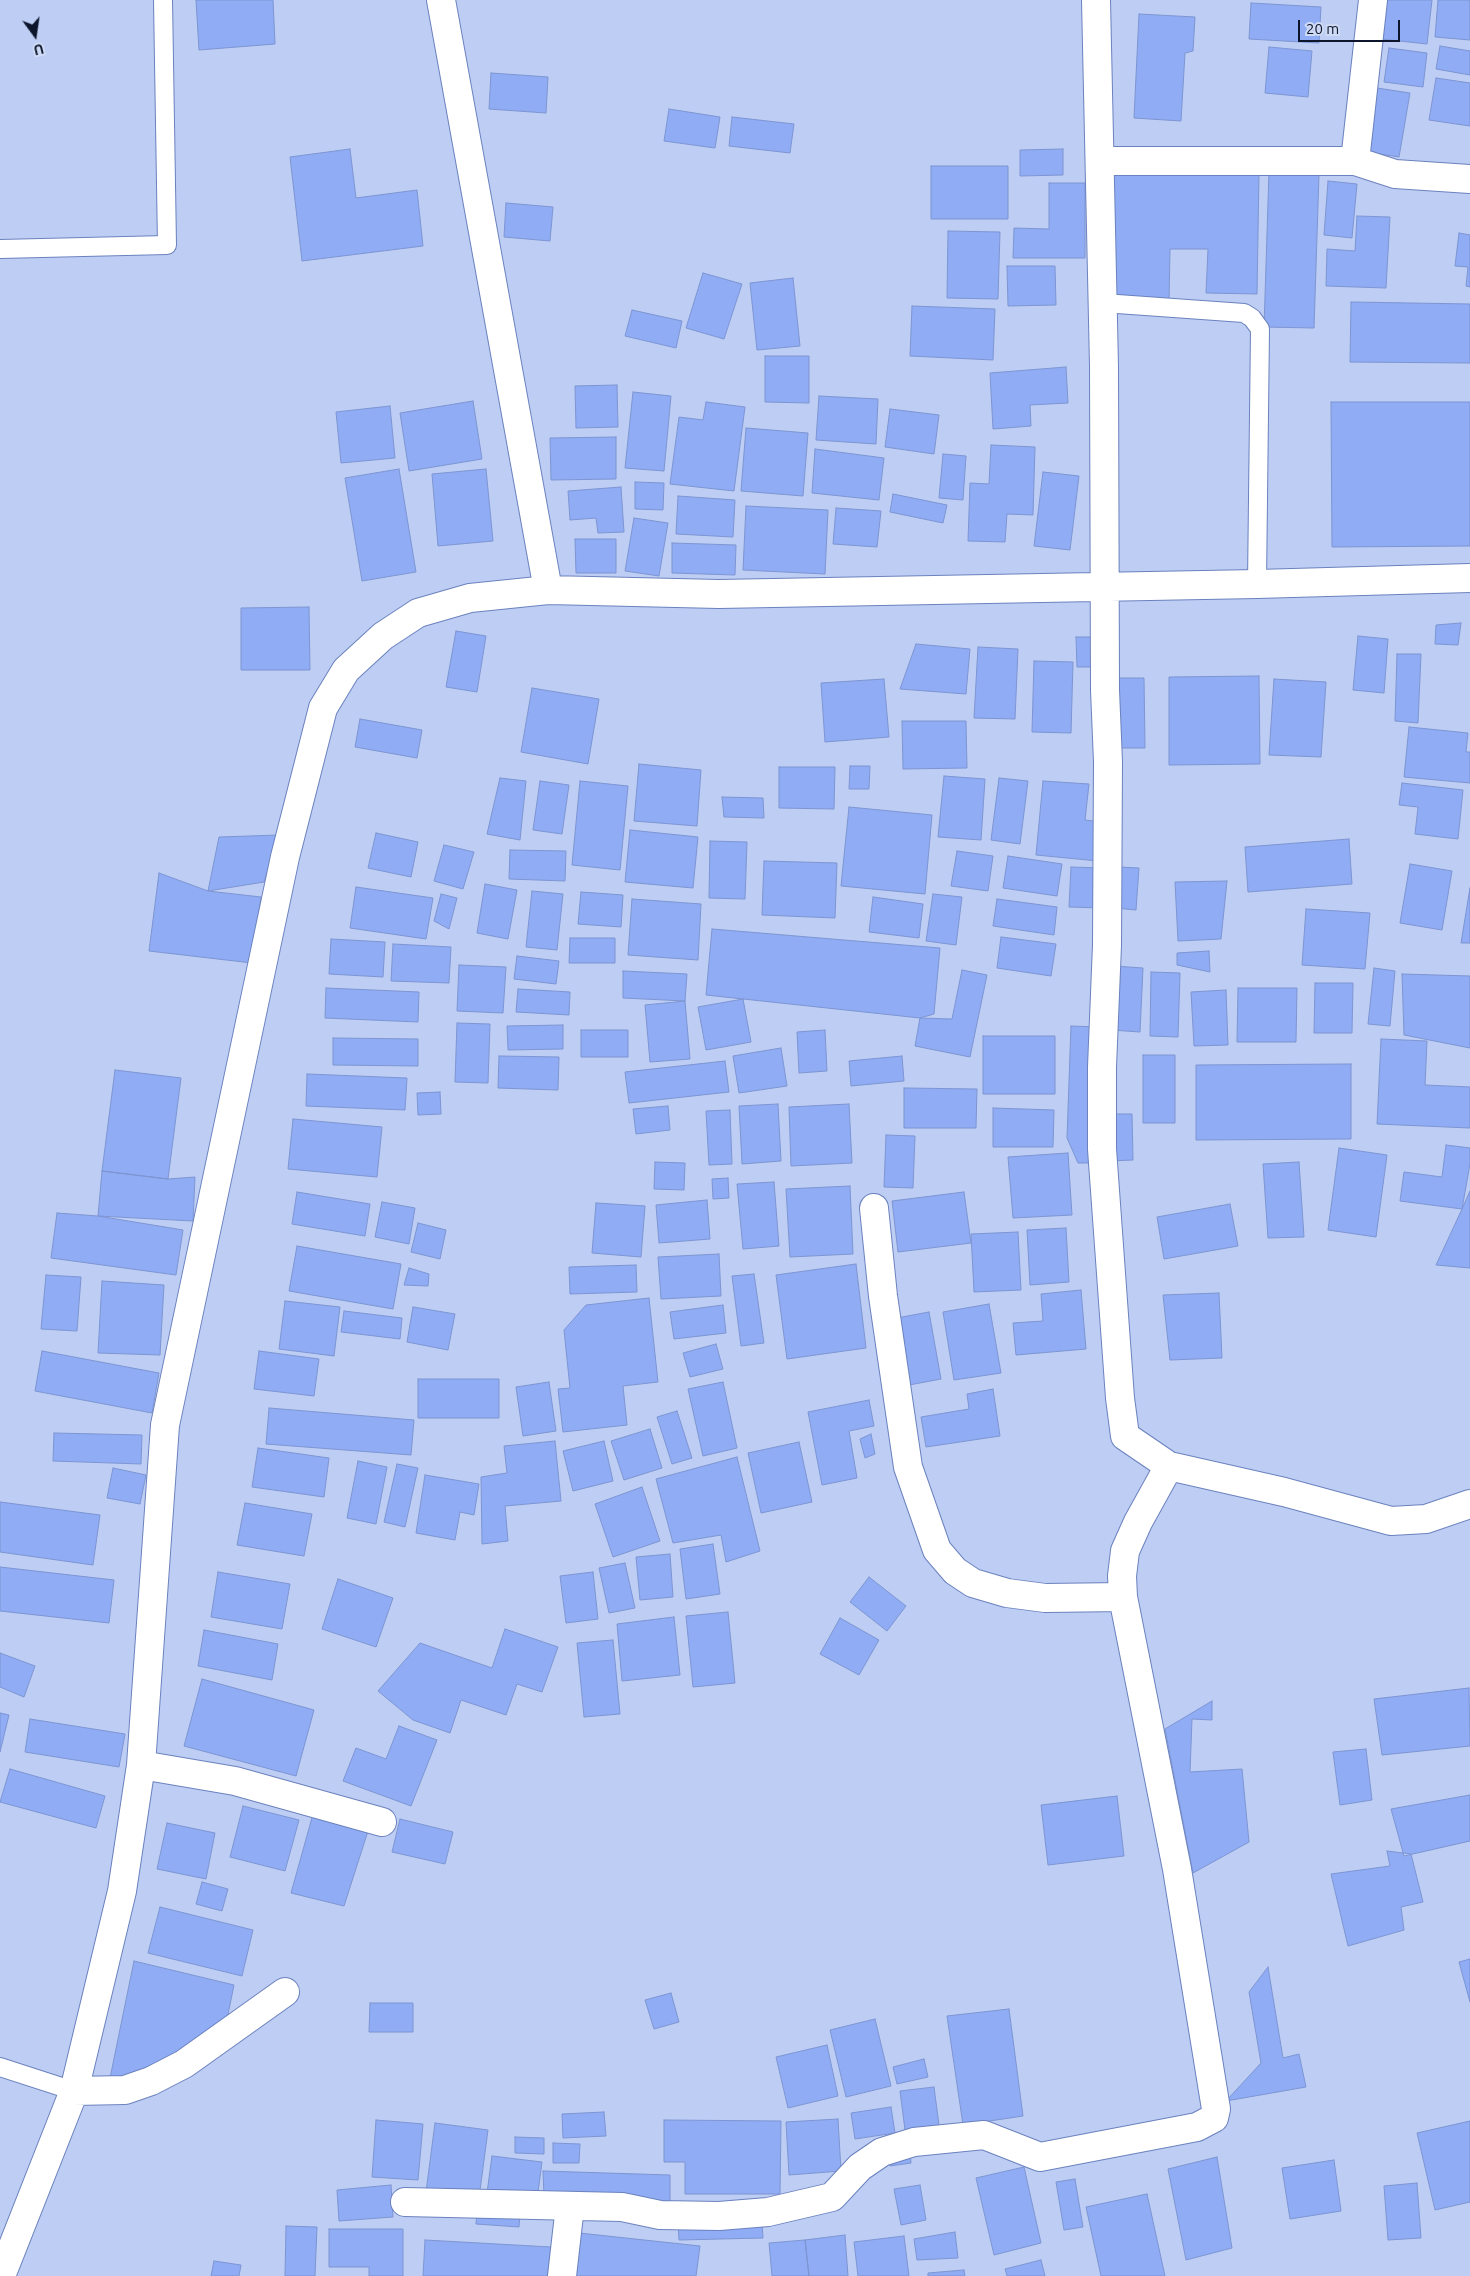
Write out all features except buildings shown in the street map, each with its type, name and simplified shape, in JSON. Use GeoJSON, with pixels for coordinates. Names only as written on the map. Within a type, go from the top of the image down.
{"type":"FeatureCollection","features":[{"type":"Feature","properties":{"kind":"street"},"geometry":{"type":"LineString","coordinates":[[441,0],[548,590]]}},
{"type":"Feature","properties":{"kind":"street"},"geometry":{"type":"LineString","coordinates":[[1094,0],[1100,161],[1106,587],[1107,936],[1102,1067],[1102,1149],[1120,1398],[1125,1436],[1169,1466],[1284,1492],[1392,1521],[1426,1519],[1470,1504]]}},
{"type":"Feature","properties":{"kind":"street"},"geometry":{"type":"LineString","coordinates":[[1355,161],[1373,0]]}},
{"type":"Feature","properties":{"kind":"street"},"geometry":{"type":"LineString","coordinates":[[1100,161],[1355,161],[1395,174],[1470,179]]}},
{"type":"Feature","properties":{"kind":"street"},"geometry":{"type":"LineString","coordinates":[[1,2276],[74,2091],[122,1891],[141,1765],[165,1425],[285,857],[323,708],[346,670],[382,636],[418,613],[470,598],[548,590],[719,594],[1470,578]]}},
{"type":"Feature","properties":{"kind":"street"},"geometry":{"type":"LineString","coordinates":[[874,1208],[883,1296],[908,1467],[921,1510],[937,1550],[955,1571],[973,1583],[1007,1593],[1044,1598],[1123,1597]]}},
{"type":"Feature","properties":{"kind":"street"},"geometry":{"type":"LineString","coordinates":[[405,2202],[622,2207],[660,2215],[719,2216],[768,2212],[832,2197],[860,2167],[882,2152],[914,2142],[984,2135],[1040,2157],[1197,2127],[1214,2118],[1216,2109],[1177,1869],[1123,1597],[1122,1576],[1125,1551],[1138,1522],[1169,1466]]}},
{"type":"Feature","properties":{"kind":"street"},"geometry":{"type":"LineString","coordinates":[[141,1765],[235,1781],[382,1822]]}},
{"type":"Feature","properties":{"kind":"street"},"geometry":{"type":"LineString","coordinates":[[74,2091],[125,2090],[151,2081],[184,2064],[285,1992]]}},
{"type":"Feature","properties":{"kind":"street"},"geometry":{"type":"LineString","coordinates":[[562,2276],[570,2206]]}},
{"type":"Feature","properties":{"kind":"lane"},"geometry":{"type":"LineString","coordinates":[[0,249],[167,245],[163,0]]}},
{"type":"Feature","properties":{"kind":"lane"},"geometry":{"type":"LineString","coordinates":[[1102,304],[1244,313],[1252,318],[1260,329],[1257,584]]}},
{"type":"Feature","properties":{"kind":"lane"},"geometry":{"type":"LineString","coordinates":[[0,2067],[74,2091]]}}]}
